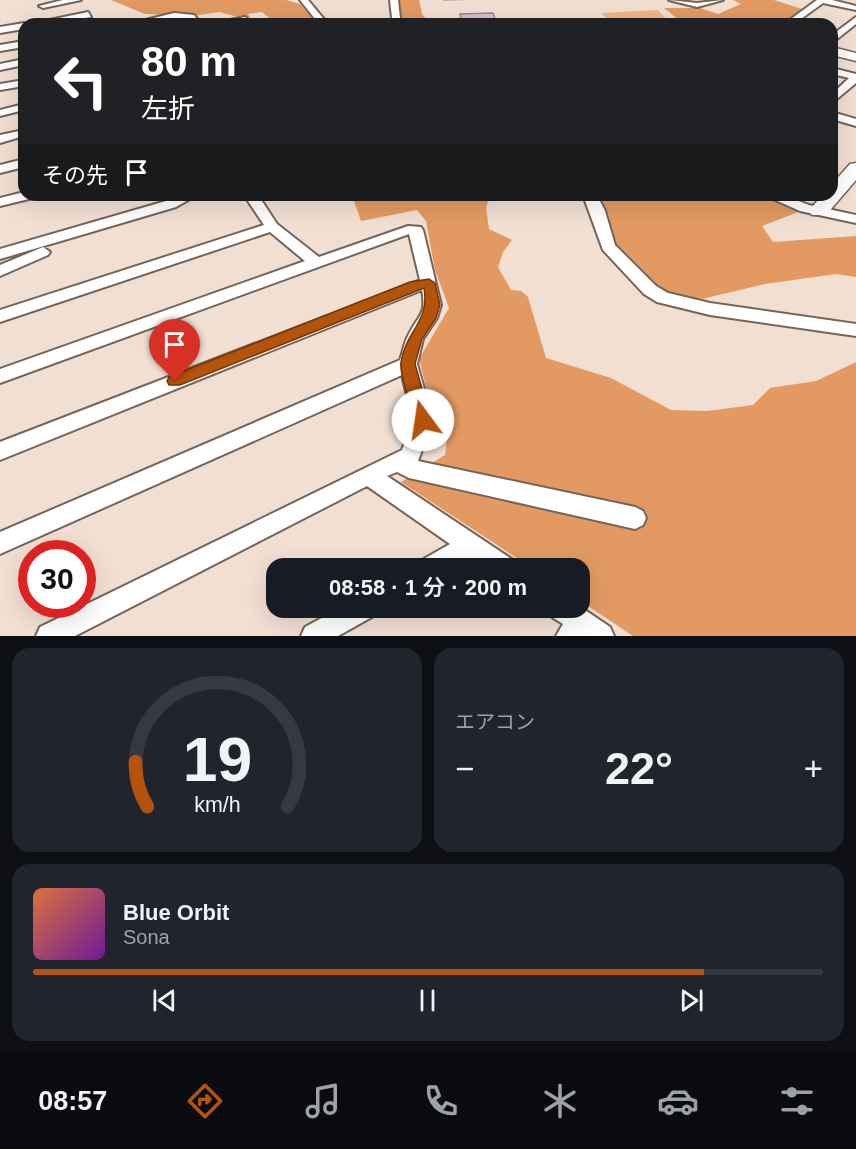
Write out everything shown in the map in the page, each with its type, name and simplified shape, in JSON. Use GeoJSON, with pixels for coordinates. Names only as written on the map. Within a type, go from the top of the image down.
{"type":"FeatureCollection","features":[{"type":"Feature","properties":{"kind":"street"},"geometry":{"type":"LineString","coordinates":[[43,6],[79,0],[89,18]]}},
{"type":"Feature","properties":{"kind":"street"},"geometry":{"type":"LineString","coordinates":[[304,0],[319,18]]}},
{"type":"Feature","properties":{"kind":"street"},"geometry":{"type":"LineString","coordinates":[[394,0],[396,18]]}},
{"type":"Feature","properties":{"kind":"street"},"geometry":{"type":"LineString","coordinates":[[673,0],[697,5],[719,0]]}},
{"type":"Feature","properties":{"kind":"street"},"geometry":{"type":"LineString","coordinates":[[796,18],[821,0],[856,8]]}},
{"type":"Feature","properties":{"kind":"street"},"geometry":{"type":"LineString","coordinates":[[70,18],[88,15]]}},
{"type":"Feature","properties":{"kind":"street"},"geometry":{"type":"LineString","coordinates":[[164,18],[174,16],[192,18]]}},
{"type":"Feature","properties":{"kind":"street"},"geometry":{"type":"LineString","coordinates":[[838,35],[856,20]]}},
{"type":"Feature","properties":{"kind":"street"},"geometry":{"type":"LineString","coordinates":[[0,30],[18,27]]}},
{"type":"Feature","properties":{"kind":"street"},"geometry":{"type":"LineString","coordinates":[[0,48],[18,45]]}},
{"type":"Feature","properties":{"kind":"street"},"geometry":{"type":"LineString","coordinates":[[838,52],[856,57]]}},
{"type":"Feature","properties":{"kind":"street"},"geometry":{"type":"LineString","coordinates":[[0,67],[18,63]]}},
{"type":"Feature","properties":{"kind":"street"},"geometry":{"type":"LineString","coordinates":[[838,72],[856,77]]}},
{"type":"Feature","properties":{"kind":"street"},"geometry":{"type":"LineString","coordinates":[[838,94],[856,77]]}},
{"type":"Feature","properties":{"kind":"street"},"geometry":{"type":"LineString","coordinates":[[0,87],[18,83]]}},
{"type":"Feature","properties":{"kind":"street"},"geometry":{"type":"LineString","coordinates":[[0,113],[18,108]]}},
{"type":"Feature","properties":{"kind":"street"},"geometry":{"type":"LineString","coordinates":[[838,117],[856,123]]}},
{"type":"Feature","properties":{"kind":"street"},"geometry":{"type":"LineString","coordinates":[[0,139],[18,134]]}},
{"type":"Feature","properties":{"kind":"street"},"geometry":{"type":"LineString","coordinates":[[0,169],[18,164]]}},
{"type":"Feature","properties":{"kind":"street"},"geometry":{"type":"LineString","coordinates":[[838,189],[856,168]]}},
{"type":"Feature","properties":{"kind":"street"},"geometry":{"type":"LineString","coordinates":[[0,202],[18,198]]}},
{"type":"Feature","properties":{"kind":"street"},"geometry":{"type":"LineString","coordinates":[[0,254],[164,201]]}},
{"type":"Feature","properties":{"kind":"street"},"geometry":{"type":"LineString","coordinates":[[0,271],[28,257],[150,221],[167,213],[170,201]]}},
{"type":"Feature","properties":{"kind":"street"},"geometry":{"type":"LineString","coordinates":[[255,201],[272,227],[317,262]]}},
{"type":"Feature","properties":{"kind":"street"},"geometry":{"type":"LineString","coordinates":[[596,201],[608,248],[650,290],[663,298],[710,309],[856,330]]}},
{"type":"Feature","properties":{"kind":"street"},"geometry":{"type":"LineString","coordinates":[[789,201],[819,211],[856,219]]}},
{"type":"Feature","properties":{"kind":"street"},"geometry":{"type":"LineString","coordinates":[[819,211],[828,201]]}},
{"type":"Feature","properties":{"kind":"street"},"geometry":{"type":"LineString","coordinates":[[0,316],[272,227]]}},
{"type":"Feature","properties":{"kind":"street"},"geometry":{"type":"LineString","coordinates":[[0,376],[408,230],[416,230],[433,305],[429,318],[416,338],[408,364],[423,420],[410,456],[49,636]]}},
{"type":"Feature","properties":{"kind":"street"},"geometry":{"type":"LineString","coordinates":[[0,451],[415,285],[429,283]]}},
{"type":"Feature","properties":{"kind":"street"},"geometry":{"type":"LineString","coordinates":[[0,543],[408,364]]}},
{"type":"Feature","properties":{"kind":"street"},"geometry":{"type":"LineString","coordinates":[[400,461],[409,469],[634,518]]}},
{"type":"Feature","properties":{"kind":"street"},"geometry":{"type":"LineString","coordinates":[[369,475],[490,558]]}},
{"type":"Feature","properties":{"kind":"street"},"geometry":{"type":"LineString","coordinates":[[448,558],[471,545]]}},
{"type":"Feature","properties":{"kind":"street"},"geometry":{"type":"LineString","coordinates":[[314,636],[346,618]]}},
{"type":"Feature","properties":{"kind":"street"},"geometry":{"type":"LineString","coordinates":[[570,622],[602,636]]}},
{"type":"Feature","properties":{"kind":"shaded area"},"geometry":{"type":"Polygon","coordinates":[[[111,0],[286,0],[300,4],[312,18],[269,18],[262,12],[248,14],[250,17],[242,18],[219,12],[193,16],[145,14],[111,0]]]}},
{"type":"Feature","properties":{"kind":"shaded area"},"geometry":{"type":"Polygon","coordinates":[[[399,0],[419,0],[425,18],[400,18],[399,0]]]}},
{"type":"Feature","properties":{"kind":"shaded area"},"geometry":{"type":"Polygon","coordinates":[[[733,0],[774,0],[802,9],[789,18],[676,18],[664,8],[700,8],[718,14],[741,4],[733,0]]]}},
{"type":"Feature","properties":{"kind":"shaded area"},"geometry":{"type":"Polygon","coordinates":[[[658,10],[665,18],[606,18],[602,13],[658,10]]]}},
{"type":"Feature","properties":{"kind":"shaded area"},"geometry":{"type":"Polygon","coordinates":[[[354,201],[488,201],[486,207],[489,229],[512,240],[503,252],[498,267],[511,290],[521,291],[528,297],[546,358],[611,378],[671,410],[707,411],[753,405],[770,388],[816,381],[856,362],[856,636],[633,636],[590,607],[590,558],[517,558],[401,482],[445,455],[448,431],[434,418],[419,359],[449,308],[435,270],[426,221],[417,210],[361,221],[354,201]]]}},
{"type":"Feature","properties":{"kind":"shaded area"},"geometry":{"type":"Polygon","coordinates":[[[603,201],[778,201],[801,211],[762,226],[773,242],[856,236],[856,277],[836,274],[765,284],[702,299],[670,295],[640,273],[617,249],[603,201]]]}},
{"type":"Feature","properties":{"kind":"building"},"geometry":{"type":"Polygon","coordinates":[[[493,13],[495,18],[461,18],[460,14],[493,13]]]}},
{"type":"Feature","properties":{"kind":"route"},"geometry":{"type":"LineString","coordinates":[[175,381],[415,285],[429,283],[433,305],[429,318],[416,338],[408,364],[423,420]]}}]}
